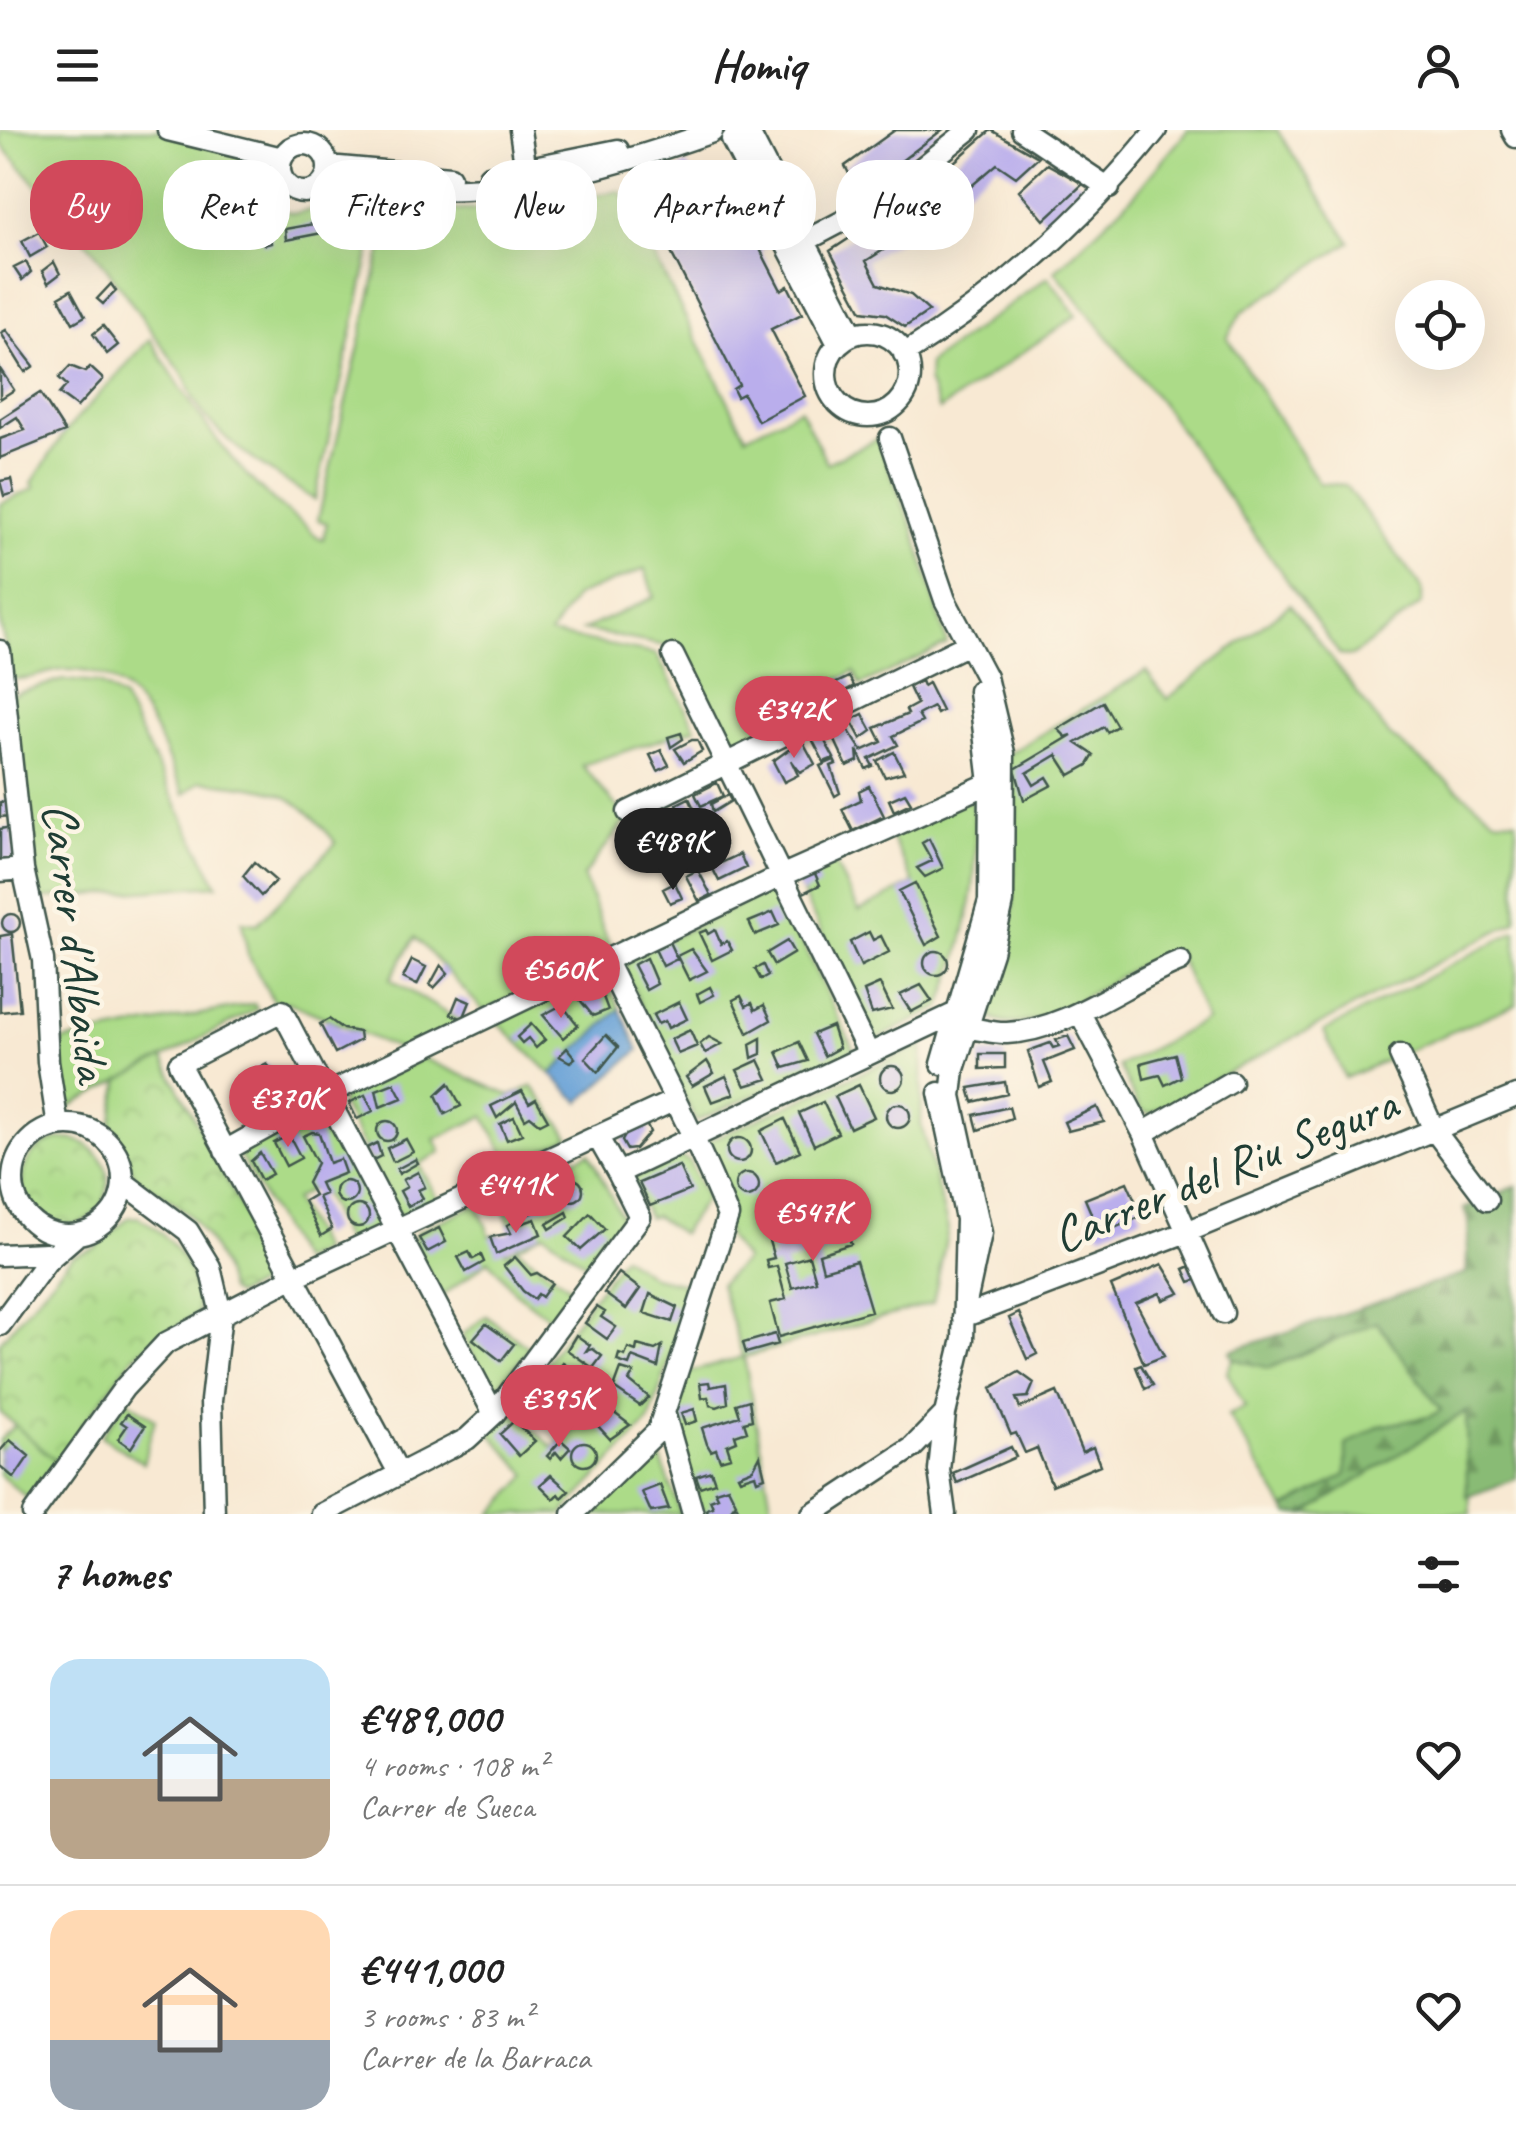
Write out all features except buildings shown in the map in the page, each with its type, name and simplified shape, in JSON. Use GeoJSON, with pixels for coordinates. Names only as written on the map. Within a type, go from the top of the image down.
{"type":"FeatureCollection","features":[{"type":"Feature","properties":{"kind":"street"},"geometry":{"type":"LineString","coordinates":[[168,130],[307,144],[324,156],[340,183],[418,190],[518,187],[614,165],[711,131],[744,134]]}},
{"type":"Feature","properties":{"kind":"street"},"geometry":{"type":"LineString","coordinates":[[520,130],[524,160]]}},
{"type":"Feature","properties":{"kind":"street"},"geometry":{"type":"LineString","coordinates":[[577,160],[676,130]]}},
{"type":"Feature","properties":{"kind":"street"},"geometry":{"type":"LineString","coordinates":[[816,236],[879,202],[969,130]]}},
{"type":"Feature","properties":{"kind":"street"},"geometry":{"type":"LineString","coordinates":[[1022,130],[1109,188]]}},
{"type":"Feature","properties":{"kind":"street"},"geometry":{"type":"LineString","coordinates":[[904,354],[1000,288],[1109,188],[1156,130]]}},
{"type":"Feature","properties":{"kind":"street"},"geometry":{"type":"LineString","coordinates":[[1512,130],[1516,137]]}},
{"type":"Feature","properties":{"kind":"street"},"geometry":{"type":"LineString","coordinates":[[744,134],[759,160]]}},
{"type":"Feature","properties":{"kind":"street"},"geometry":{"type":"LineString","coordinates":[[744,134],[846,340]]}},
{"type":"Feature","properties":{"kind":"street"},"geometry":{"type":"LineString","coordinates":[[293,144],[282,176],[296,191],[312,190],[324,156]]}},
{"type":"Feature","properties":{"kind":"street"},"geometry":{"type":"LineString","coordinates":[[324,156],[438,178],[476,175]]}},
{"type":"Feature","properties":{"kind":"street"},"geometry":{"type":"LineString","coordinates":[[808,250],[846,340]]}},
{"type":"Feature","properties":{"kind":"street"},"geometry":{"type":"LineString","coordinates":[[883,334],[904,354],[910,385],[880,414],[842,409],[831,396],[827,365],[846,340],[883,334]]}},
{"type":"Feature","properties":{"kind":"street"},"geometry":{"type":"LineString","coordinates":[[880,414],[978,686],[990,783],[989,901],[963,1020]]}},
{"type":"Feature","properties":{"kind":"street"},"geometry":{"type":"LineString","coordinates":[[628,812],[966,646]]}},
{"type":"Feature","properties":{"kind":"street"},"geometry":{"type":"LineString","coordinates":[[945,1514],[939,1470],[964,1317],[966,1219],[938,1089],[992,952],[1006,877],[1004,753],[986,677],[966,646]]}},
{"type":"Feature","properties":{"kind":"street","name":"Carrer d'Albaida"},"geometry":{"type":"LineString","coordinates":[[0,650],[23,870],[42,960],[48,1062],[58,1126]]}},
{"type":"Feature","properties":{"kind":"street"},"geometry":{"type":"LineString","coordinates":[[673,655],[869,1054]]}},
{"type":"Feature","properties":{"kind":"street"},"geometry":{"type":"LineString","coordinates":[[225,1151],[327,1094],[782,876],[990,783]]}},
{"type":"Feature","properties":{"kind":"street"},"geometry":{"type":"LineString","coordinates":[[0,871],[23,870]]}},
{"type":"Feature","properties":{"kind":"street"},"geometry":{"type":"LineString","coordinates":[[573,1514],[658,1431],[728,1216],[696,1136],[673,1101],[606,961]]}},
{"type":"Feature","properties":{"kind":"street"},"geometry":{"type":"LineString","coordinates":[[618,1174],[869,1054],[963,1020],[1008,1033],[1080,1012],[1143,976],[1180,962]]}},
{"type":"Feature","properties":{"kind":"street"},"geometry":{"type":"LineString","coordinates":[[399,1473],[179,1064],[282,1011],[494,1414]]}},
{"type":"Feature","properties":{"kind":"street"},"geometry":{"type":"LineString","coordinates":[[1080,1012],[1143,1132],[1223,1313]]}},
{"type":"Feature","properties":{"kind":"street"},"geometry":{"type":"LineString","coordinates":[[1400,1054],[1434,1130],[1487,1200]]}},
{"type":"Feature","properties":{"kind":"street"},"geometry":{"type":"LineString","coordinates":[[1143,1132],[1231,1082]]}},
{"type":"Feature","properties":{"kind":"street","name":"Carrer del Riu Segura"},"geometry":{"type":"LineString","coordinates":[[964,1317],[1189,1232],[1516,1096]]}},
{"type":"Feature","properties":{"kind":"street"},"geometry":{"type":"LineString","coordinates":[[37,1513],[124,1388],[166,1343],[294,1278],[673,1101]]}},
{"type":"Feature","properties":{"kind":"street"},"geometry":{"type":"LineString","coordinates":[[0,1325],[47,1257],[78,1234],[94,1228],[120,1192],[121,1165],[103,1137],[88,1128],[58,1126],[43,1130],[20,1152],[7,1185],[22,1210],[44,1230],[78,1234]]}},
{"type":"Feature","properties":{"kind":"street"},"geometry":{"type":"LineString","coordinates":[[322,1514],[467,1439],[494,1414],[640,1217],[597,1136]]}},
{"type":"Feature","properties":{"kind":"street"},"geometry":{"type":"LineString","coordinates":[[120,1192],[150,1200],[188,1231],[210,1267],[221,1314],[211,1401],[214,1514]]}},
{"type":"Feature","properties":{"kind":"street"},"geometry":{"type":"LineString","coordinates":[[44,1230],[47,1257]]}},
{"type":"Feature","properties":{"kind":"street"},"geometry":{"type":"LineString","coordinates":[[0,1255],[47,1257]]}},
{"type":"Feature","properties":{"kind":"street"},"geometry":{"type":"LineString","coordinates":[[664,1412],[694,1514]]}},
{"type":"Feature","properties":{"kind":"street"},"geometry":{"type":"LineString","coordinates":[[812,1514],[912,1448],[946,1414]]}},
{"type":"Feature","properties":{"kind":"green space"},"geometry":{"type":"Polygon","coordinates":[[[0,130],[157,130],[258,158],[163,160],[163,250],[290,250],[290,212],[310,210],[310,250],[370,250],[315,500],[239,449],[205,416],[186,379],[93,250],[143,250],[143,160],[30,160],[30,177],[0,143],[0,130]]]}},
{"type":"Feature","properties":{"kind":"green space"},"geometry":{"type":"Polygon","coordinates":[[[1188,130],[1277,130],[1350,242],[1242,312],[1227,338],[1319,483],[1345,485],[1422,588],[1422,603],[1352,656],[1340,655],[1164,407],[1055,271],[1133,196],[1188,130]]]}},
{"type":"Feature","properties":{"kind":"green space"},"geometry":{"type":"Polygon","coordinates":[[[617,192],[617,250],[651,250],[746,436],[800,409],[827,463],[877,439],[914,530],[947,644],[861,685],[854,671],[827,686],[833,699],[732,748],[677,648],[583,630],[654,597],[645,569],[576,596],[550,634],[656,654],[696,728],[582,765],[627,819],[583,876],[611,949],[484,1011],[415,937],[390,979],[462,1023],[401,1050],[290,1003],[273,1001],[248,955],[242,922],[257,924],[336,843],[320,824],[292,800],[263,789],[201,781],[184,794],[143,710],[113,681],[92,673],[66,670],[12,679],[0,622],[0,504],[35,488],[32,483],[65,432],[150,339],[235,462],[277,504],[323,539],[327,523],[318,520],[382,250],[456,250],[456,210],[476,210],[476,250],[597,250],[597,195],[617,192]]]}},
{"type":"Feature","properties":{"kind":"green space"},"geometry":{"type":"Polygon","coordinates":[[[1048,277],[1077,315],[939,410],[928,381],[929,363],[1048,277]]]}},
{"type":"Feature","properties":{"kind":"green space"},"geometry":{"type":"Polygon","coordinates":[[[1290,604],[1388,734],[1495,819],[1516,820],[1516,921],[1149,1114],[1140,1109],[1119,1066],[1206,1020],[1177,952],[1133,968],[1082,999],[1040,1018],[1001,1022],[987,1014],[1013,908],[1016,806],[1011,808],[1007,755],[1146,671],[1167,699],[1290,604]]]}},
{"type":"Feature","properties":{"kind":"green space"},"geometry":{"type":"Polygon","coordinates":[[[63,680],[98,683],[123,699],[217,885],[37,899],[10,695],[63,680]]]}},
{"type":"Feature","properties":{"kind":"green space"},"geometry":{"type":"Polygon","coordinates":[[[971,799],[975,825],[974,878],[958,957],[941,1007],[875,1040],[795,879],[833,860],[859,911],[914,883],[889,833],[971,799]]]}},
{"type":"Feature","properties":{"kind":"green space"},"geometry":{"type":"Polygon","coordinates":[[[767,892],[779,895],[854,1050],[696,1121],[625,971],[628,958],[767,892]]]}},
{"type":"Feature","properties":{"kind":"green space"},"geometry":{"type":"Polygon","coordinates":[[[1516,931],[1516,1004],[1345,1078],[1324,1031],[1516,931]]]}},
{"type":"Feature","properties":{"kind":"green space"},"geometry":{"type":"Polygon","coordinates":[[[597,974],[606,980],[620,1009],[551,1074],[497,1022],[597,974]]]}},
{"type":"Feature","properties":{"kind":"green space"},"geometry":{"type":"Polygon","coordinates":[[[254,1004],[257,1009],[63,1110],[52,1043],[254,1004]]]}},
{"type":"Feature","properties":{"kind":"green space"},"geometry":{"type":"Polygon","coordinates":[[[923,1045],[921,1124],[948,1229],[933,1303],[744,1357],[773,1514],[702,1514],[674,1422],[687,1373],[743,1357],[720,1284],[745,1260],[728,1238],[706,1142],[923,1045]]]}},
{"type":"Feature","properties":{"kind":"green space"},"geometry":{"type":"Polygon","coordinates":[[[163,1058],[274,1271],[271,1279],[236,1295],[229,1291],[216,1254],[197,1224],[170,1199],[136,1180],[126,1153],[110,1129],[120,1080],[163,1058]]]}},
{"type":"Feature","properties":{"kind":"green space"},"geometry":{"type":"Polygon","coordinates":[[[422,1058],[511,1096],[532,1086],[570,1137],[511,1165],[484,1116],[435,1139],[441,1152],[419,1164],[438,1200],[399,1216],[341,1103],[343,1096],[422,1058]]]}},
{"type":"Feature","properties":{"kind":"green space"},"geometry":{"type":"Polygon","coordinates":[[[319,1108],[326,1111],[385,1225],[346,1243],[319,1184],[294,1200],[322,1251],[300,1261],[236,1149],[319,1108]]]}},
{"type":"Feature","properties":{"kind":"green space"},"geometry":{"type":"Polygon","coordinates":[[[65,1139],[82,1142],[96,1151],[105,1165],[105,1199],[96,1213],[82,1222],[65,1225],[48,1222],[34,1213],[25,1199],[22,1182],[25,1165],[34,1151],[48,1142],[65,1139]]]}},
{"type":"Feature","properties":{"kind":"green space"},"geometry":{"type":"Polygon","coordinates":[[[589,1153],[622,1218],[589,1266],[544,1233],[518,1247],[498,1194],[589,1153]]]}},
{"type":"Feature","properties":{"kind":"green space"},"geometry":{"type":"Polygon","coordinates":[[[680,1157],[689,1161],[706,1198],[681,1234],[655,1216],[648,1218],[632,1178],[680,1157]]]}},
{"type":"Feature","properties":{"kind":"green space"},"geometry":{"type":"Polygon","coordinates":[[[1516,1186],[1516,1479],[1467,1497],[1466,1411],[1305,1514],[1289,1514],[1285,1508],[1346,1475],[1346,1445],[1380,1426],[1429,1417],[1441,1410],[1377,1322],[1269,1368],[1233,1359],[1230,1351],[1466,1273],[1469,1223],[1464,1209],[1516,1186]]]}},
{"type":"Feature","properties":{"kind":"green space"},"geometry":{"type":"Polygon","coordinates":[[[477,1204],[490,1236],[499,1234],[506,1252],[516,1248],[573,1289],[551,1319],[515,1292],[489,1260],[441,1297],[413,1243],[417,1232],[477,1204]]]}},
{"type":"Feature","properties":{"kind":"green space"},"geometry":{"type":"Polygon","coordinates":[[[138,1217],[163,1235],[182,1257],[194,1284],[198,1313],[136,1354],[56,1461],[0,1412],[0,1342],[72,1256],[94,1249],[128,1218],[138,1217]]]}},
{"type":"Feature","properties":{"kind":"green space"},"geometry":{"type":"Polygon","coordinates":[[[623,1256],[653,1277],[694,1286],[649,1421],[562,1514],[492,1514],[528,1475],[489,1432],[511,1410],[554,1448],[594,1404],[543,1367],[623,1256]]]}},
{"type":"Feature","properties":{"kind":"green space"},"geometry":{"type":"Polygon","coordinates":[[[486,1316],[530,1348],[494,1392],[462,1335],[486,1316]]]}},
{"type":"Feature","properties":{"kind":"green space"},"geometry":{"type":"Polygon","coordinates":[[[1377,1322],[1441,1410],[1429,1417],[1380,1426],[1347,1445],[1346,1475],[1285,1508],[1228,1415],[1245,1407],[1227,1372],[1233,1359],[1269,1368],[1377,1322]]]}},
{"type":"Feature","properties":{"kind":"green space"},"geometry":{"type":"Polygon","coordinates":[[[127,1400],[155,1419],[143,1463],[101,1436],[127,1400]]]}},
{"type":"Feature","properties":{"kind":"green space"},"geometry":{"type":"Polygon","coordinates":[[[1467,1411],[1471,1514],[1305,1514],[1467,1411]]]}},
{"type":"Feature","properties":{"kind":"green space"},"geometry":{"type":"Polygon","coordinates":[[[15,1425],[56,1461],[28,1499],[0,1475],[0,1440],[15,1425]]]}},
{"type":"Feature","properties":{"kind":"green space"},"geometry":{"type":"Polygon","coordinates":[[[657,1448],[681,1514],[590,1514],[651,1450],[657,1448]]]}},
{"type":"Feature","properties":{"kind":"water"},"geometry":{"type":"Polygon","coordinates":[[[620,1009],[639,1050],[580,1102],[551,1074],[620,1009]]]}}]}
